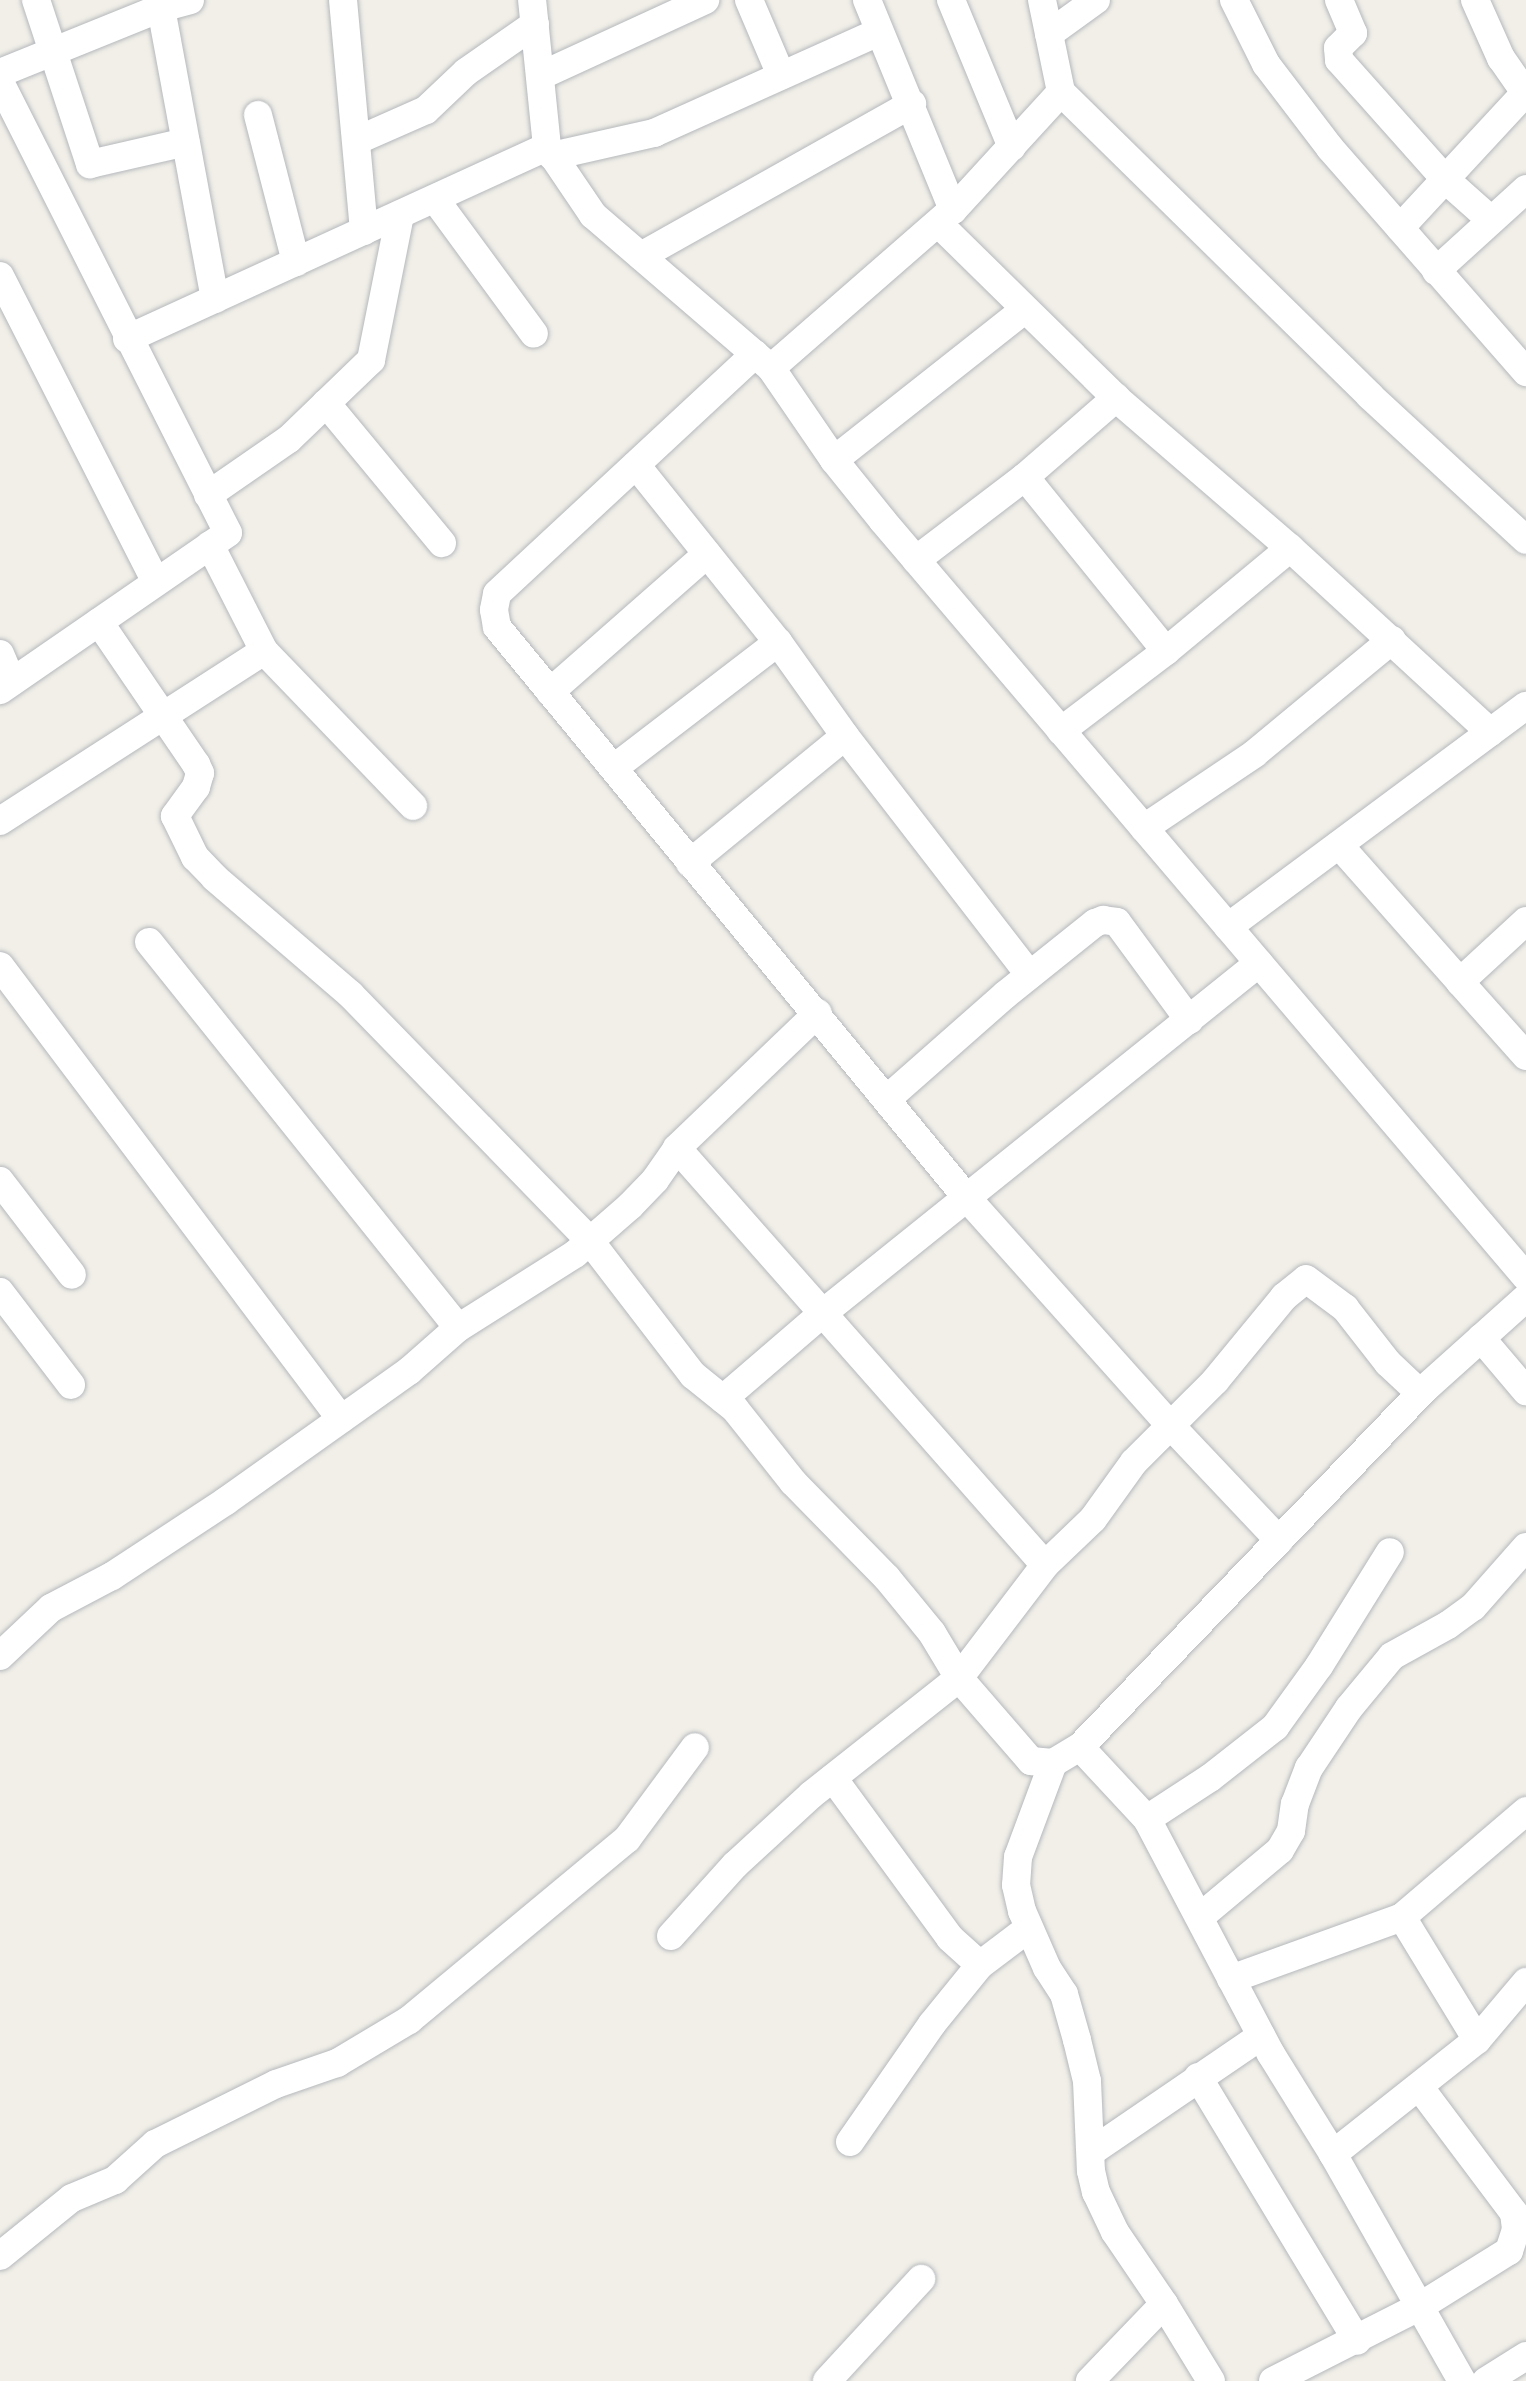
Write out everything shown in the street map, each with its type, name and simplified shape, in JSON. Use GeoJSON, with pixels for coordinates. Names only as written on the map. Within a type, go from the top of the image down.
{"type":"FeatureCollection","features":[{"type":"Feature","properties":{"kind":"street"},"geometry":{"type":"LineString","coordinates":[[36,0],[90,164],[186,142]]}},
{"type":"Feature","properties":{"kind":"street"},"geometry":{"type":"LineString","coordinates":[[0,73],[152,7],[190,0]]}},
{"type":"Feature","properties":{"kind":"street"},"geometry":{"type":"LineString","coordinates":[[343,0],[364,231]]}},
{"type":"Feature","properties":{"kind":"street"},"geometry":{"type":"LineString","coordinates":[[540,76],[705,0]]}},
{"type":"Feature","properties":{"kind":"street"},"geometry":{"type":"LineString","coordinates":[[749,0],[781,75]]}},
{"type":"Feature","properties":{"kind":"street"},"geometry":{"type":"LineString","coordinates":[[867,0],[912,104],[946,217],[1025,309],[1116,398],[1290,548],[1490,732]]}},
{"type":"Feature","properties":{"kind":"street"},"geometry":{"type":"LineString","coordinates":[[951,0],[1012,147]]}},
{"type":"Feature","properties":{"kind":"street"},"geometry":{"type":"LineString","coordinates":[[1042,0],[1061,92],[1370,396],[1521,525]]}},
{"type":"Feature","properties":{"kind":"street"},"geometry":{"type":"LineString","coordinates":[[1049,34],[1096,0]]}},
{"type":"Feature","properties":{"kind":"street"},"geometry":{"type":"LineString","coordinates":[[1234,0],[1266,64],[1330,148],[1525,370]]}},
{"type":"Feature","properties":{"kind":"street"},"geometry":{"type":"LineString","coordinates":[[1339,0],[1353,33],[1338,48],[1339,60],[1446,180],[1490,219]]}},
{"type":"Feature","properties":{"kind":"street"},"geometry":{"type":"LineString","coordinates":[[1400,228],[1446,180],[1523,84],[1488,33],[1475,0]]}},
{"type":"Feature","properties":{"kind":"street"},"geometry":{"type":"LineString","coordinates":[[152,7],[186,142],[215,299]]}},
{"type":"Feature","properties":{"kind":"street"},"geometry":{"type":"LineString","coordinates":[[358,140],[426,110],[533,12]]}},
{"type":"Feature","properties":{"kind":"street"},"geometry":{"type":"LineString","coordinates":[[533,12],[549,152],[593,215],[763,361],[834,460],[916,560],[1526,1277]]}},
{"type":"Feature","properties":{"kind":"street"},"geometry":{"type":"LineString","coordinates":[[127,339],[435,199],[549,152],[654,133],[879,32]]}},
{"type":"Feature","properties":{"kind":"street"},"geometry":{"type":"LineString","coordinates":[[0,82],[127,339],[228,533],[6,686],[0,654]]}},
{"type":"Feature","properties":{"kind":"street"},"geometry":{"type":"LineString","coordinates":[[1061,92],[946,217],[636,465],[497,594],[494,610],[497,627],[690,863],[818,1013],[967,1198],[1172,1427],[1279,1540]]}},
{"type":"Feature","properties":{"kind":"street"},"geometry":{"type":"LineString","coordinates":[[641,256],[912,104]]}},
{"type":"Feature","properties":{"kind":"street"},"geometry":{"type":"LineString","coordinates":[[258,115],[296,262]]}},
{"type":"Feature","properties":{"kind":"street"},"geometry":{"type":"LineString","coordinates":[[1436,271],[1526,189]]}},
{"type":"Feature","properties":{"kind":"street"},"geometry":{"type":"LineString","coordinates":[[435,199],[534,334]]}},
{"type":"Feature","properties":{"kind":"street"},"geometry":{"type":"LineString","coordinates":[[208,495],[289,439],[371,360],[400,215]]}},
{"type":"Feature","properties":{"kind":"street"},"geometry":{"type":"LineString","coordinates":[[0,276],[156,582]]}},
{"type":"Feature","properties":{"kind":"street"},"geometry":{"type":"LineString","coordinates":[[834,460],[1025,309]]}},
{"type":"Feature","properties":{"kind":"street"},"geometry":{"type":"LineString","coordinates":[[916,560],[1025,477],[1116,398]]}},
{"type":"Feature","properties":{"kind":"street"},"geometry":{"type":"LineString","coordinates":[[326,403],[442,543]]}},
{"type":"Feature","properties":{"kind":"street"},"geometry":{"type":"LineString","coordinates":[[636,465],[778,642],[845,736],[1030,975]]}},
{"type":"Feature","properties":{"kind":"street"},"geometry":{"type":"LineString","coordinates":[[1025,477],[1166,651]]}},
{"type":"Feature","properties":{"kind":"street"},"geometry":{"type":"LineString","coordinates":[[210,545],[264,651],[413,806]]}},
{"type":"Feature","properties":{"kind":"street"},"geometry":{"type":"LineString","coordinates":[[1061,731],[1166,651],[1290,548]]}},
{"type":"Feature","properties":{"kind":"street"},"geometry":{"type":"LineString","coordinates":[[550,692],[707,554]]}},
{"type":"Feature","properties":{"kind":"street"},"geometry":{"type":"LineString","coordinates":[[99,622],[165,715],[200,773],[196,787],[175,816],[195,857],[350,994],[590,1241],[693,1375],[735,1409],[793,1482],[887,1578],[932,1633],[959,1678],[1031,1761],[1053,1763],[1080,1747],[1426,1388]]}},
{"type":"Feature","properties":{"kind":"street"},"geometry":{"type":"LineString","coordinates":[[1144,828],[1254,754],[1392,640]]}},
{"type":"Feature","properties":{"kind":"street"},"geometry":{"type":"LineString","coordinates":[[614,768],[778,642]]}},
{"type":"Feature","properties":{"kind":"street"},"geometry":{"type":"LineString","coordinates":[[0,821],[264,651]]}},
{"type":"Feature","properties":{"kind":"street"},"geometry":{"type":"LineString","coordinates":[[1228,927],[1526,706]]}},
{"type":"Feature","properties":{"kind":"street"},"geometry":{"type":"LineString","coordinates":[[690,863],[845,736]]}},
{"type":"Feature","properties":{"kind":"street"},"geometry":{"type":"LineString","coordinates":[[1339,845],[1526,1056]]}},
{"type":"Feature","properties":{"kind":"street"},"geometry":{"type":"LineString","coordinates":[[887,1099],[1030,975],[1095,923],[1110,919],[1117,922],[1189,1020]]}},
{"type":"Feature","properties":{"kind":"street"},"geometry":{"type":"LineString","coordinates":[[1460,982],[1526,921]]}},
{"type":"Feature","properties":{"kind":"street"},"geometry":{"type":"LineString","coordinates":[[149,942],[458,1328]]}},
{"type":"Feature","properties":{"kind":"street"},"geometry":{"type":"LineString","coordinates":[[723,1399],[823,1313],[1259,963]]}},
{"type":"Feature","properties":{"kind":"street"},"geometry":{"type":"LineString","coordinates":[[0,966],[341,1419]]}},
{"type":"Feature","properties":{"kind":"street"},"geometry":{"type":"LineString","coordinates":[[0,1656],[51,1608],[112,1576],[226,1501],[409,1371],[458,1328],[590,1241],[655,1180],[677,1148],[818,1013]]}},
{"type":"Feature","properties":{"kind":"street"},"geometry":{"type":"LineString","coordinates":[[677,1148],[1045,1565]]}},
{"type":"Feature","properties":{"kind":"street"},"geometry":{"type":"LineString","coordinates":[[0,1181],[72,1275]]}},
{"type":"Feature","properties":{"kind":"street"},"geometry":{"type":"LineString","coordinates":[[671,1936],[735,1865],[833,1778],[959,1678],[1045,1565],[1093,1519],[1134,1462],[1172,1427],[1284,1297],[1306,1279],[1345,1308],[1388,1363],[1420,1393],[1526,1298]]}},
{"type":"Feature","properties":{"kind":"street"},"geometry":{"type":"LineString","coordinates":[[0,1292],[71,1385]]}},
{"type":"Feature","properties":{"kind":"street"},"geometry":{"type":"LineString","coordinates":[[1481,1338],[1526,1391]]}},
{"type":"Feature","properties":{"kind":"street"},"geometry":{"type":"LineString","coordinates":[[1200,1917],[1280,1850],[1291,1831],[1295,1804],[1309,1768],[1349,1708],[1392,1656],[1448,1625],[1473,1607],[1526,1547]]}},
{"type":"Feature","properties":{"kind":"street"},"geometry":{"type":"LineString","coordinates":[[1147,1819],[1210,1778],[1275,1727],[1319,1666],[1390,1552]]}},
{"type":"Feature","properties":{"kind":"street"},"geometry":{"type":"LineString","coordinates":[[0,2256],[72,2198],[115,2180],[155,2144],[276,2084],[337,2063],[409,2020],[627,1839],[695,1747]]}},
{"type":"Feature","properties":{"kind":"street"},"geometry":{"type":"LineString","coordinates":[[1080,1747],[1147,1819],[1261,2036],[1333,2154],[1462,2381]]}},
{"type":"Feature","properties":{"kind":"street"},"geometry":{"type":"LineString","coordinates":[[1053,1763],[1018,1857],[1016,1885],[1029,1928],[1064,1994],[1077,2040],[1087,2081],[1096,2192],[1115,2232],[1211,2381]]}},
{"type":"Feature","properties":{"kind":"street"},"geometry":{"type":"LineString","coordinates":[[833,1778],[950,1938],[980,1965]]}},
{"type":"Feature","properties":{"kind":"street"},"geometry":{"type":"LineString","coordinates":[[1231,1979],[1402,1917],[1526,1811]]}},
{"type":"Feature","properties":{"kind":"street"},"geometry":{"type":"LineString","coordinates":[[1402,1917],[1477,2040]]}},
{"type":"Feature","properties":{"kind":"street"},"geometry":{"type":"LineString","coordinates":[[850,2142],[932,2024],[980,1965],[1029,1928]]}},
{"type":"Feature","properties":{"kind":"street"},"geometry":{"type":"LineString","coordinates":[[1333,2154],[1477,2040],[1526,1982]]}},
{"type":"Feature","properties":{"kind":"street"},"geometry":{"type":"LineString","coordinates":[[1091,2152],[1261,2036]]}},
{"type":"Feature","properties":{"kind":"street"},"geometry":{"type":"LineString","coordinates":[[1198,2077],[1357,2341]]}},
{"type":"Feature","properties":{"kind":"street"},"geometry":{"type":"LineString","coordinates":[[1273,2381],[1419,2307],[1509,2251],[1516,2229],[1514,2213],[1420,2088]]}},
{"type":"Feature","properties":{"kind":"street"},"geometry":{"type":"LineString","coordinates":[[827,2381],[921,2279]]}},
{"type":"Feature","properties":{"kind":"street"},"geometry":{"type":"LineString","coordinates":[[1090,2381],[1164,2304]]}},
{"type":"Feature","properties":{"kind":"street"},"geometry":{"type":"LineString","coordinates":[[1486,2381],[1526,2356]]}}]}
